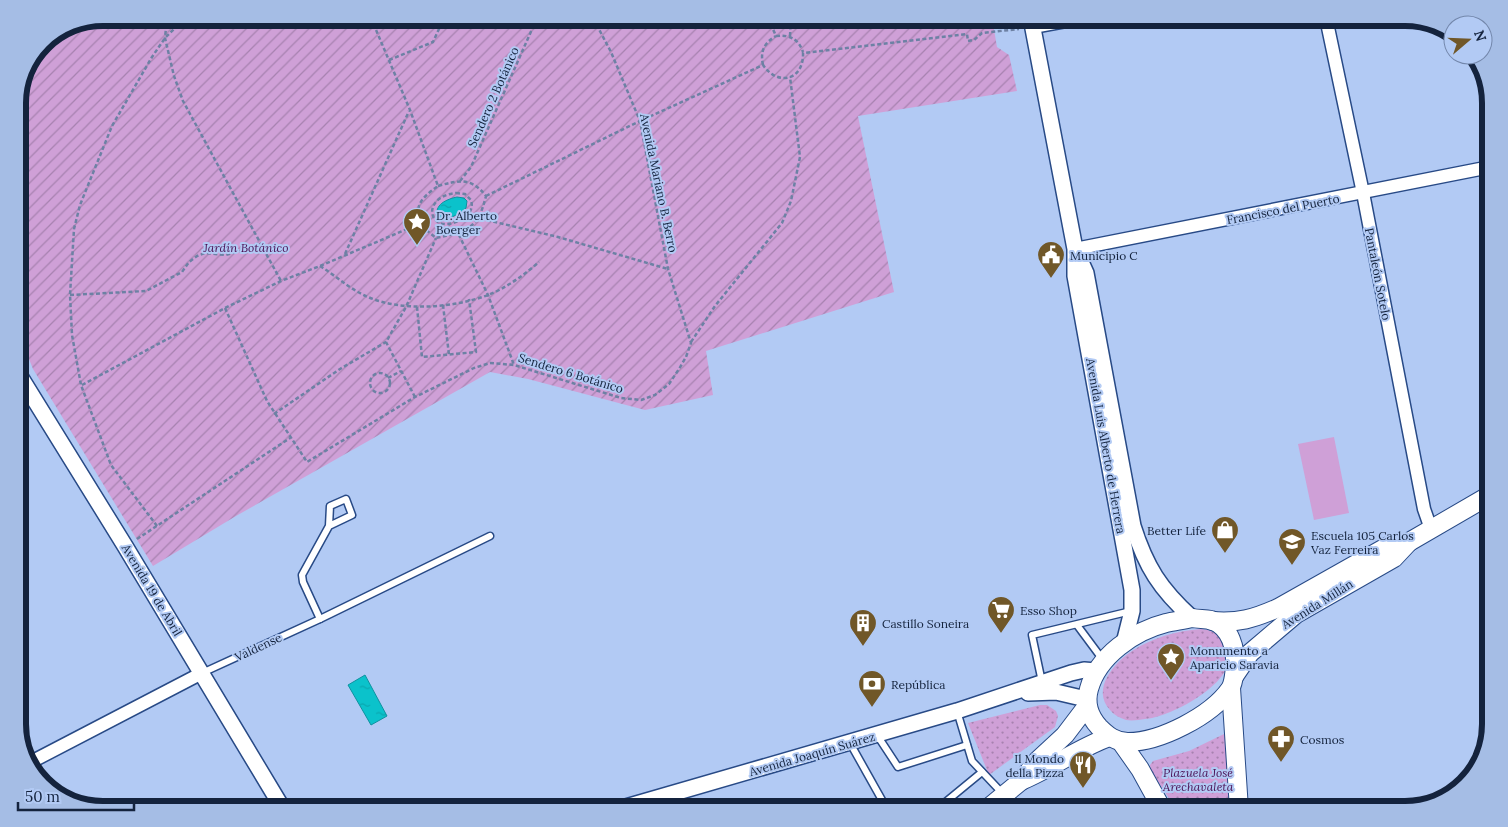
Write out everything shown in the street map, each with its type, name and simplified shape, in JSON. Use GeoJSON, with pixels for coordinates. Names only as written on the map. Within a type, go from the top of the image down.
{"type":"FeatureCollection","features":[{"type":"Feature","properties":{"kind":"main road","name":"Avenida Millán"},"geometry":{"type":"LineString","coordinates":[[1233,682],[1241,663],[1250,653],[1296,614],[1394,558],[1409,542],[1482,500]]}},
{"type":"Feature","properties":{"kind":"main road","name":"Avenida Millán"},"geometry":{"type":"LineString","coordinates":[[1212,621],[1242,621],[1260,616],[1278,608],[1388,546],[1409,542]]}},
{"type":"Feature","properties":{"kind":"main road"},"geometry":{"type":"LineString","coordinates":[[998,801],[1021,781],[1038,760],[1065,735],[1087,702],[1091,679],[1100,665],[1124,643],[1143,632],[1165,623],[1192,618],[1212,621],[1225,630],[1236,654],[1233,682],[1239,801]]}},
{"type":"Feature","properties":{"kind":"main road"},"geometry":{"type":"LineString","coordinates":[[1021,781],[1095,742],[1115,740],[1129,742],[1149,739],[1189,722],[1208,711],[1233,682]]}},
{"type":"Feature","properties":{"kind":"main road"},"geometry":{"type":"LineString","coordinates":[[1087,702],[1095,723],[1115,740],[1140,769],[1157,801]]}},
{"type":"Feature","properties":{"kind":"street","name":"Avenida Luis Alberto de Herrera"},"geometry":{"type":"LineString","coordinates":[[1033,26],[1076,249],[1086,273],[1133,526],[1147,564],[1164,589],[1192,618]]}},
{"type":"Feature","properties":{"kind":"street","name":"Pantaleón Sotelo"},"geometry":{"type":"LineString","coordinates":[[1328,26],[1363,193],[1424,509],[1431,529]]}},
{"type":"Feature","properties":{"kind":"street","name":"Francisco del Puerto"},"geometry":{"type":"LineString","coordinates":[[1076,249],[1482,169]]}},
{"type":"Feature","properties":{"kind":"street","name":"Avenida Luis Alberto de Herrera"},"geometry":{"type":"LineString","coordinates":[[1076,249],[1075,276],[1132,590],[1132,611],[1124,643]]}},
{"type":"Feature","properties":{"kind":"street","name":"Avenida 19 de Abril"},"geometry":{"type":"LineString","coordinates":[[26,386],[125,546],[278,801]]}},
{"type":"Feature","properties":{"kind":"street","name":"Avenida Joaquín Suárez"},"geometry":{"type":"LineString","coordinates":[[650,801],[957,711],[1042,682],[1100,665]]}},
{"type":"Feature","properties":{"kind":"street","name":"Valdense"},"geometry":{"type":"LineString","coordinates":[[35,760],[202,673]]}},
{"type":"Feature","properties":{"kind":"street","name":"Avenida Joaquín Suárez"},"geometry":{"type":"LineString","coordinates":[[1004,696],[1056,692],[1087,702]]}},
{"type":"Feature","properties":{"kind":"lane"},"geometry":{"type":"LineString","coordinates":[[320,619],[303,582],[302,575],[329,526],[330,506],[346,499],[352,514],[329,526]]}},
{"type":"Feature","properties":{"kind":"lane","name":"Valdense"},"geometry":{"type":"LineString","coordinates":[[202,673],[320,619],[490,536]]}},
{"type":"Feature","properties":{"kind":"lane"},"geometry":{"type":"LineString","coordinates":[[1042,682],[1032,635],[1132,611]]}},
{"type":"Feature","properties":{"kind":"lane"},"geometry":{"type":"LineString","coordinates":[[1077,625],[1100,665]]}},
{"type":"Feature","properties":{"kind":"lane"},"geometry":{"type":"LineString","coordinates":[[957,711],[972,761],[1004,795]]}},
{"type":"Feature","properties":{"kind":"lane"},"geometry":{"type":"LineString","coordinates":[[876,734],[898,767],[967,745]]}},
{"type":"Feature","properties":{"kind":"lane"},"geometry":{"type":"LineString","coordinates":[[850,742],[882,801]]}},
{"type":"Feature","properties":{"kind":"lane"},"geometry":{"type":"LineString","coordinates":[[948,801],[982,772]]}},
{"type":"Feature","properties":{"kind":"path"},"geometry":{"type":"LineString","coordinates":[[166,26],[165,38],[174,76],[184,101],[281,281]]}},
{"type":"Feature","properties":{"kind":"path"},"geometry":{"type":"LineString","coordinates":[[157,526],[111,465],[82,386],[72,335],[70,295],[74,229],[80,205],[112,126],[152,56],[165,38],[177,26]]}},
{"type":"Feature","properties":{"kind":"path"},"geometry":{"type":"LineString","coordinates":[[375,26],[410,110],[438,186]]}},
{"type":"Feature","properties":{"kind":"path"},"geometry":{"type":"LineString","coordinates":[[389,60],[433,42],[440,26]]}},
{"type":"Feature","properties":{"kind":"path","name":"Sendero 2 Botánico"},"geometry":{"type":"LineString","coordinates":[[460,181],[472,167],[534,26]]}},
{"type":"Feature","properties":{"kind":"path","name":"Avenida Mariano B. Berro"},"geometry":{"type":"LineString","coordinates":[[597,26],[611,52],[640,121],[668,269],[690,342]]}},
{"type":"Feature","properties":{"kind":"path"},"geometry":{"type":"LineString","coordinates":[[772,26],[776,36]]}},
{"type":"Feature","properties":{"kind":"path"},"geometry":{"type":"LineString","coordinates":[[790,36],[791,26]]}},
{"type":"Feature","properties":{"kind":"path"},"geometry":{"type":"LineString","coordinates":[[804,53],[967,34],[968,41],[974,40],[982,33],[1014,26]]}},
{"type":"Feature","properties":{"kind":"path"},"geometry":{"type":"LineString","coordinates":[[776,36],[790,36],[796,40],[804,53],[804,61],[801,68],[790,77],[774,77],[762,65],[763,47],[776,36]]}},
{"type":"Feature","properties":{"kind":"path"},"geometry":{"type":"LineString","coordinates":[[486,196],[474,184],[460,181],[438,186],[424,196],[416,212],[418,224],[436,238],[443,238],[458,233],[472,226],[478,218],[486,196],[640,121],[762,65]]}},
{"type":"Feature","properties":{"kind":"path"},"geometry":{"type":"LineString","coordinates":[[690,342],[715,306],[782,223],[791,201],[800,157],[790,77]]}},
{"type":"Feature","properties":{"kind":"path"},"geometry":{"type":"LineString","coordinates":[[345,255],[410,110]]}},
{"type":"Feature","properties":{"kind":"path"},"geometry":{"type":"LineString","coordinates":[[456,193],[465,194],[471,200],[472,209],[469,214],[457,221],[442,224],[433,218],[432,212],[438,201],[447,195],[456,193]]}},
{"type":"Feature","properties":{"kind":"path"},"geometry":{"type":"LineString","coordinates":[[469,214],[478,218],[558,237],[668,269]]}},
{"type":"Feature","properties":{"kind":"path"},"geometry":{"type":"LineString","coordinates":[[82,386],[226,308],[281,281],[418,224]]}},
{"type":"Feature","properties":{"kind":"path"},"geometry":{"type":"LineString","coordinates":[[458,233],[488,295],[514,365]]}},
{"type":"Feature","properties":{"kind":"path"},"geometry":{"type":"LineString","coordinates":[[274,414],[340,369],[386,342],[406,306],[436,238]]}},
{"type":"Feature","properties":{"kind":"path"},"geometry":{"type":"LineString","coordinates":[[70,295],[146,292],[182,272],[189,262],[197,256],[205,253],[226,255],[262,245]]}},
{"type":"Feature","properties":{"kind":"path"},"geometry":{"type":"LineString","coordinates":[[320,266],[368,297],[389,304],[417,307],[443,306],[488,295],[522,276],[539,262]]}},
{"type":"Feature","properties":{"kind":"path"},"geometry":{"type":"LineString","coordinates":[[417,307],[422,357],[476,352],[469,299]]}},
{"type":"Feature","properties":{"kind":"path"},"geometry":{"type":"LineString","coordinates":[[443,306],[449,355]]}},
{"type":"Feature","properties":{"kind":"path"},"geometry":{"type":"LineString","coordinates":[[125,546],[290,438],[274,414],[226,308]]}},
{"type":"Feature","properties":{"kind":"path"},"geometry":{"type":"LineString","coordinates":[[386,342],[415,397]]}},
{"type":"Feature","properties":{"kind":"path","name":"Sendero 6 Botánico"},"geometry":{"type":"LineString","coordinates":[[290,438],[307,462],[415,397],[474,368],[490,363],[514,365],[621,398],[641,400],[655,395],[669,384],[686,357],[690,342]]}},
{"type":"Feature","properties":{"kind":"path"},"geometry":{"type":"LineString","coordinates":[[388,378],[401,371]]}},
{"type":"Feature","properties":{"kind":"path"},"geometry":{"type":"LineString","coordinates":[[381,373],[388,378],[390,384],[385,391],[379,393],[371,388],[370,381],[375,374],[381,373]]}},
{"type":"Feature","properties":{"kind":"green space","name":"Jardín Botánico"},"geometry":{"type":"Polygon","coordinates":[[[104,26],[993,26],[997,47],[1009,55],[1017,91],[858,116],[894,292],[706,351],[713,395],[645,410],[528,379],[490,372],[236,516],[153,566],[33,369],[26,352],[26,99],[34,69],[39,61],[61,39],[74,32],[104,26]]]}},
{"type":"Feature","properties":{"kind":"green space"},"geometry":{"type":"Polygon","coordinates":[[[1334,437],[1349,513],[1314,520],[1298,444],[1334,437]]]}},
{"type":"Feature","properties":{"kind":"green space"},"geometry":{"type":"Polygon","coordinates":[[[1201,629],[1217,634],[1225,643],[1228,663],[1224,673],[1217,682],[1194,700],[1155,717],[1126,720],[1112,712],[1105,702],[1103,694],[1104,685],[1107,677],[1118,662],[1140,646],[1157,638],[1183,631],[1201,629]]]}},
{"type":"Feature","properties":{"kind":"green space"},"geometry":{"type":"Polygon","coordinates":[[[1040,705],[1047,705],[1056,711],[1058,716],[1055,727],[989,775],[968,723],[1040,705]]]}},
{"type":"Feature","properties":{"kind":"green space","name":"Plazuela José Arechavaleta"},"geometry":{"type":"Polygon","coordinates":[[[1224,734],[1228,736],[1230,745],[1230,801],[1171,801],[1151,771],[1150,765],[1153,761],[1189,751],[1224,734]]]}},
{"type":"Feature","properties":{"kind":"water"},"geometry":{"type":"Polygon","coordinates":[[[464,198],[467,201],[466,208],[453,217],[438,217],[437,209],[439,206],[449,199],[464,198]]]}},
{"type":"Feature","properties":{"kind":"water"},"geometry":{"type":"Polygon","coordinates":[[[365,675],[387,716],[371,725],[348,685],[365,675]]]}},
{"type":"Feature","properties":{"kind":"place","name":"Dr. Alberto Boerger"},"geometry":{"type":"Point","coordinates":[417,246]}},
{"type":"Feature","properties":{"kind":"place","name":"Municipio C"},"geometry":{"type":"Point","coordinates":[1051,279]}},
{"type":"Feature","properties":{"kind":"place","name":"Better Life"},"geometry":{"type":"Point","coordinates":[1225,554]}},
{"type":"Feature","properties":{"kind":"place","name":"Escuela 105 Carlos Vaz Ferreira"},"geometry":{"type":"Point","coordinates":[1292,566]}},
{"type":"Feature","properties":{"kind":"place","name":"Esso Shop"},"geometry":{"type":"Point","coordinates":[1001,634]}},
{"type":"Feature","properties":{"kind":"place","name":"Castillo Soneira"},"geometry":{"type":"Point","coordinates":[863,647]}},
{"type":"Feature","properties":{"kind":"place","name":"Monumento a Aparicio Saravia"},"geometry":{"type":"Point","coordinates":[1171,681]}},
{"type":"Feature","properties":{"kind":"place","name":"República"},"geometry":{"type":"Point","coordinates":[872,708]}},
{"type":"Feature","properties":{"kind":"place","name":"Cosmos"},"geometry":{"type":"Point","coordinates":[1281,763]}},
{"type":"Feature","properties":{"kind":"place","name":"Il Mondo della Pizza"},"geometry":{"type":"Point","coordinates":[1083,789]}}]}
